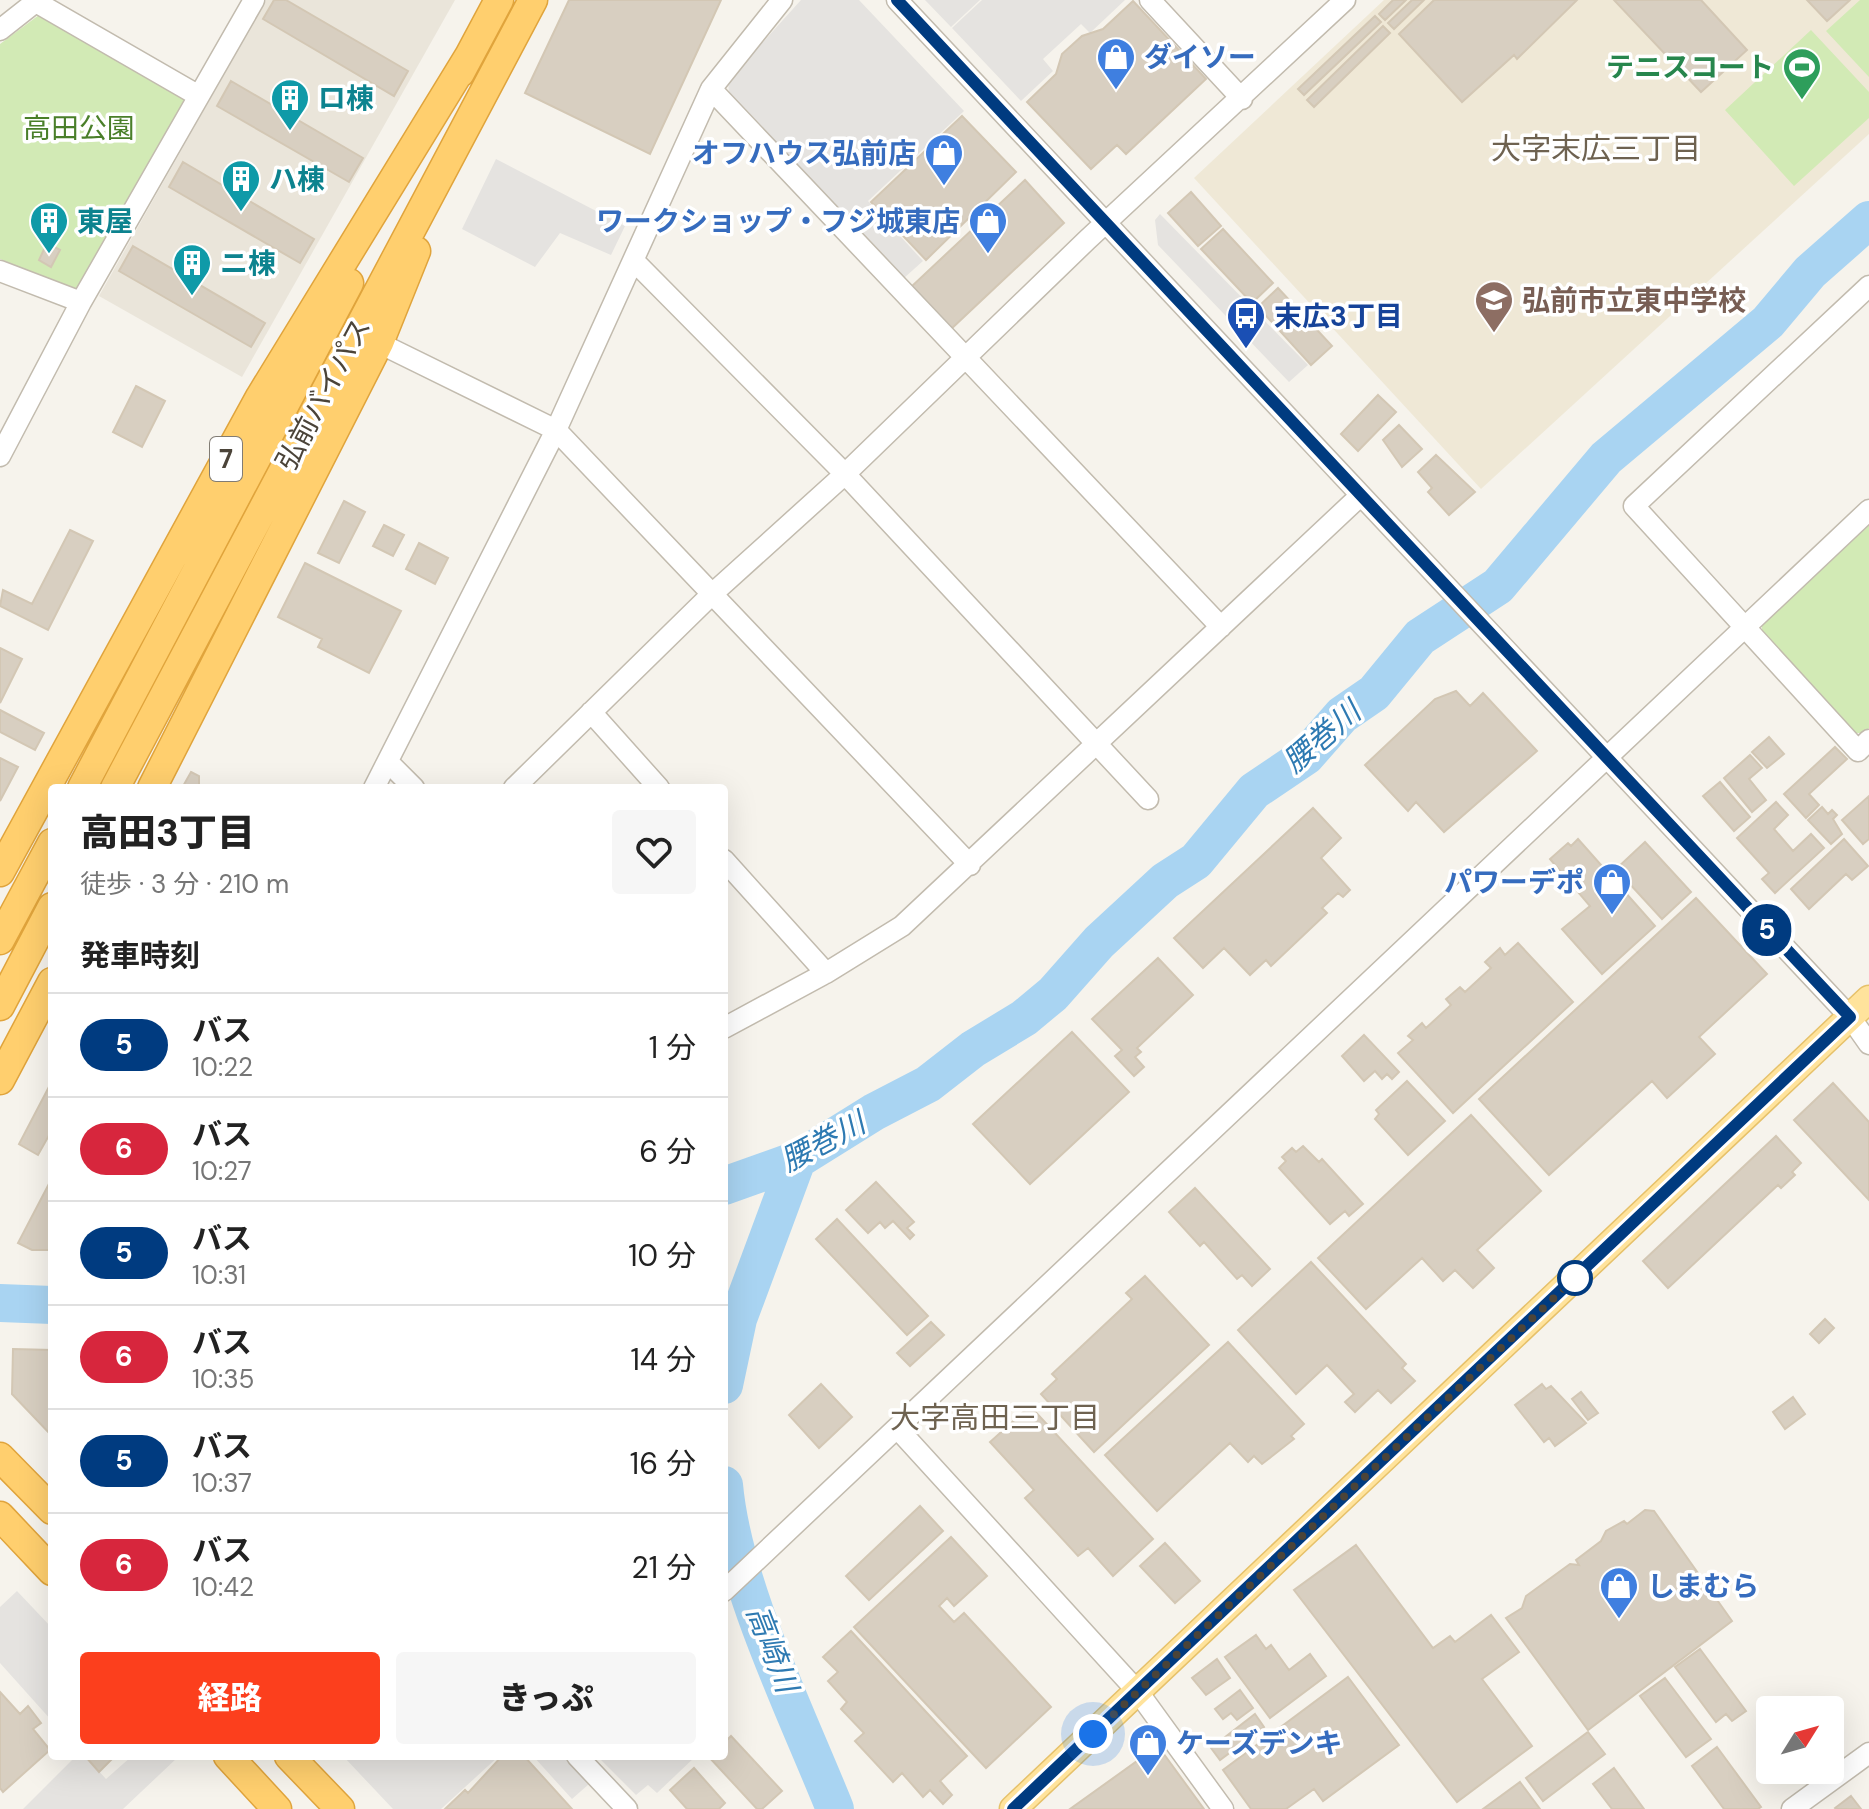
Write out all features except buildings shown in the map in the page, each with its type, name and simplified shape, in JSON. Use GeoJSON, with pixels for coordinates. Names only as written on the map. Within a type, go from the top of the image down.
{"type":"FeatureCollection","features":[{"type":"Feature","properties":{"kind":"highway","name":"弘前バイパス"},"geometry":{"type":"LineString","coordinates":[[84,784],[499,0]]}},
{"type":"Feature","properties":{"kind":"highway","name":"弘前バイパス"},"geometry":{"type":"LineString","coordinates":[[117,784],[533,0]]}},
{"type":"Feature","properties":{"kind":"highway","name":"7"},"geometry":{"type":"LineString","coordinates":[[154,784],[379,343],[436,202],[511,39]]}},
{"type":"Feature","properties":{"kind":"highway","name":"7"},"geometry":{"type":"LineString","coordinates":[[48,784],[260,397],[469,56]]}},
{"type":"Feature","properties":{"kind":"highway","name":"7"},"geometry":{"type":"LineString","coordinates":[[0,872],[48,784]]}},
{"type":"Feature","properties":{"kind":"highway"},"geometry":{"type":"LineString","coordinates":[[0,940],[48,850]]}},
{"type":"Feature","properties":{"kind":"highway"},"geometry":{"type":"LineString","coordinates":[[0,1006],[48,915]]}},
{"type":"Feature","properties":{"kind":"highway"},"geometry":{"type":"LineString","coordinates":[[0,1080],[48,990]]}},
{"type":"Feature","properties":{"kind":"highway"},"geometry":{"type":"LineString","coordinates":[[0,1457],[48,1506]]}},
{"type":"Feature","properties":{"kind":"highway"},"geometry":{"type":"LineString","coordinates":[[0,1516],[48,1567]]}},
{"type":"Feature","properties":{"kind":"highway"},"geometry":{"type":"LineString","coordinates":[[232,1760],[277,1809]]}},
{"type":"Feature","properties":{"kind":"highway"},"geometry":{"type":"LineString","coordinates":[[293,1760],[340,1809]]}},
{"type":"Feature","properties":{"kind":"main road"},"geometry":{"type":"LineString","coordinates":[[1013,1809],[1860,1008]]}},
{"type":"Feature","properties":{"kind":"street"},"geometry":{"type":"LineString","coordinates":[[0,456],[81,302],[254,0]]}},
{"type":"Feature","properties":{"kind":"street"},"geometry":{"type":"LineString","coordinates":[[376,784],[556,430],[711,89],[782,0]]}},
{"type":"Feature","properties":{"kind":"street"},"geometry":{"type":"LineString","coordinates":[[897,0],[1606,761],[1860,1008],[1869,1044]]}},
{"type":"Feature","properties":{"kind":"street"},"geometry":{"type":"LineString","coordinates":[[1150,0],[1242,99]]}},
{"type":"Feature","properties":{"kind":"street"},"geometry":{"type":"LineString","coordinates":[[518,784],[711,595],[845,474],[1345,0]]}},
{"type":"Feature","properties":{"kind":"street"},"geometry":{"type":"LineString","coordinates":[[0,30],[37,1],[199,96]]}},
{"type":"Feature","properties":{"kind":"street"},"geometry":{"type":"LineString","coordinates":[[711,89],[859,241],[965,358],[1221,627]]}},
{"type":"Feature","properties":{"kind":"street"},"geometry":{"type":"LineString","coordinates":[[634,261],[845,474],[1148,799]]}},
{"type":"Feature","properties":{"kind":"street"},"geometry":{"type":"LineString","coordinates":[[0,271],[81,302]]}},
{"type":"Feature","properties":{"kind":"street"},"geometry":{"type":"LineString","coordinates":[[1869,286],[1634,506],[1858,751],[1869,740]]}},
{"type":"Feature","properties":{"kind":"street"},"geometry":{"type":"LineString","coordinates":[[379,343],[556,430],[970,865]]}},
{"type":"Feature","properties":{"kind":"street"},"geometry":{"type":"LineString","coordinates":[[728,1026],[826,973],[902,926],[1360,496]]}},
{"type":"Feature","properties":{"kind":"street"},"geometry":{"type":"LineString","coordinates":[[728,1587],[1869,510]]}},
{"type":"Feature","properties":{"kind":"street"},"geometry":{"type":"LineString","coordinates":[[591,712],[655,784]]}},
{"type":"Feature","properties":{"kind":"street"},"geometry":{"type":"LineString","coordinates":[[389,763],[410,784]]}},
{"type":"Feature","properties":{"kind":"street"},"geometry":{"type":"LineString","coordinates":[[728,864],[826,973]]}},
{"type":"Feature","properties":{"kind":"street"},"geometry":{"type":"LineString","coordinates":[[898,1429],[1138,1692],[1223,1809]]}},
{"type":"Feature","properties":{"kind":"street"},"geometry":{"type":"LineString","coordinates":[[1792,1809],[1869,1753]]}},
{"type":"Feature","properties":{"kind":"street"},"geometry":{"type":"LineString","coordinates":[[581,1760],[627,1809]]}},
{"type":"Feature","properties":{"kind":"shaded area"},"geometry":{"type":"Polygon","coordinates":[[[266,0],[455,0],[242,377],[99,296],[266,0]]]}},
{"type":"Feature","properties":{"kind":"shaded area"},"geometry":{"type":"Polygon","coordinates":[[[801,0],[859,0],[964,111],[868,201],[923,261],[904,278],[729,93],[728,81],[801,0]]]}},
{"type":"Feature","properties":{"kind":"shaded area"},"geometry":{"type":"Polygon","coordinates":[[[925,0],[980,0],[951,27],[925,0]]]}},
{"type":"Feature","properties":{"kind":"shaded area"},"geometry":{"type":"Polygon","coordinates":[[[982,0],[1125,0],[1090,33],[1081,24],[1043,59],[1053,71],[1021,101],[952,28],[982,0]]]}},
{"type":"Feature","properties":{"kind":"shaded area","name":"弘前市立東中学校"},"geometry":{"type":"Polygon","coordinates":[[[1384,0],[1869,0],[1869,134],[1481,489],[1194,178],[1384,0]]]}},
{"type":"Feature","properties":{"kind":"shaded area"},"geometry":{"type":"Polygon","coordinates":[[[496,159],[625,226],[611,255],[560,233],[535,267],[462,229],[496,159]]]}},
{"type":"Feature","properties":{"kind":"shaded area"},"geometry":{"type":"Polygon","coordinates":[[[1160,214],[1308,365],[1289,382],[1158,245],[1155,220],[1160,214]]]}},
{"type":"Feature","properties":{"kind":"shaded area"},"geometry":{"type":"Polygon","coordinates":[[[17,1591],[48,1624],[48,1717],[0,1663],[0,1607],[17,1591]]]}},
{"type":"Feature","properties":{"kind":"shaded area"},"geometry":{"type":"Polygon","coordinates":[[[72,1760],[89,1760],[106,1779],[127,1760],[175,1760],[123,1809],[23,1809],[72,1760]]]}},
{"type":"Feature","properties":{"kind":"shaded area"},"geometry":{"type":"Polygon","coordinates":[[[347,1760],[495,1760],[441,1809],[393,1809],[347,1760]]]}},
{"type":"Feature","properties":{"kind":"shaded area"},"geometry":{"type":"Polygon","coordinates":[[[537,1760],[567,1760],[589,1784],[572,1799],[537,1760]]]}},
{"type":"Feature","properties":{"kind":"shaded area"},"geometry":{"type":"Polygon","coordinates":[[[601,1760],[692,1760],[657,1793],[648,1785],[636,1795],[601,1760]]]}},
{"type":"Feature","properties":{"kind":"green space"},"geometry":{"type":"Polygon","coordinates":[[[1860,0],[1869,0],[1869,77],[1826,31],[1860,0]]]}},
{"type":"Feature","properties":{"kind":"green space","name":"高田公園"},"geometry":{"type":"Polygon","coordinates":[[[39,15],[186,99],[79,291],[0,259],[0,44],[39,15]]]}},
{"type":"Feature","properties":{"kind":"green space","name":"テニスコート"},"geometry":{"type":"Polygon","coordinates":[[[1811,30],[1869,92],[1869,118],[1794,186],[1725,110],[1811,30]]]}},
{"type":"Feature","properties":{"kind":"green space"},"geometry":{"type":"Polygon","coordinates":[[[1869,524],[1869,728],[1864,733],[1852,733],[1762,637],[1762,624],[1869,524]]]}},
{"type":"Feature","properties":{"kind":"waterway","name":"腰巻川"},"geometry":{"type":"LineString","coordinates":[[728,1185],[797,1160],[874,1112],[928,1084],[973,1049],[1024,1018],[1053,994],[1099,942],[1165,881],[1196,861],[1254,791],[1306,756],[1342,715],[1374,693],[1420,637],[1498,586],[1606,458],[1768,322],[1810,272],[1869,220]]}},
{"type":"Feature","properties":{"kind":"waterway","name":"高崎川"},"geometry":{"type":"LineString","coordinates":[[728,1366],[738,1319],[797,1160]]}},
{"type":"Feature","properties":{"kind":"waterway","name":"腰巻川"},"geometry":{"type":"LineString","coordinates":[[0,1303],[48,1305]]}},
{"type":"Feature","properties":{"kind":"waterway","name":"高崎川"},"geometry":{"type":"LineString","coordinates":[[728,1511],[753,1606],[835,1809]]}},
{"type":"Feature","properties":{"kind":"bus line","name":"5"},"geometry":{"type":"LineString","coordinates":[[897,0],[1606,761],[1850,1017],[1013,1809]]}},
{"type":"Feature","properties":{"kind":"place","name":"ダイソー"},"geometry":{"type":"Point","coordinates":[1116,91]}},
{"type":"Feature","properties":{"kind":"place","name":"テニスコート"},"geometry":{"type":"Point","coordinates":[1802,101]}},
{"type":"Feature","properties":{"kind":"place","name":"ロ棟"},"geometry":{"type":"Point","coordinates":[290,132]}},
{"type":"Feature","properties":{"kind":"place","name":"オフハウス弘前店"},"geometry":{"type":"Point","coordinates":[944,187]}},
{"type":"Feature","properties":{"kind":"place","name":"ハ棟"},"geometry":{"type":"Point","coordinates":[241,213]}},
{"type":"Feature","properties":{"kind":"place","name":"東屋"},"geometry":{"type":"Point","coordinates":[49,255]}},
{"type":"Feature","properties":{"kind":"place","name":"ワークショップ・フジ城東店"},"geometry":{"type":"Point","coordinates":[988,255]}},
{"type":"Feature","properties":{"kind":"place","name":"ニ棟"},"geometry":{"type":"Point","coordinates":[192,297]}},
{"type":"Feature","properties":{"kind":"place","name":"弘前市立東中学校"},"geometry":{"type":"Point","coordinates":[1494,334]}},
{"type":"Feature","properties":{"kind":"place","name":"末広3丁目"},"geometry":{"type":"Point","coordinates":[1246,350]}},
{"type":"Feature","properties":{"kind":"place","name":"パワーデポ"},"geometry":{"type":"Point","coordinates":[1612,916]}},
{"type":"Feature","properties":{"kind":"place","name":"しまむら"},"geometry":{"type":"Point","coordinates":[1619,1620]}},
{"type":"Feature","properties":{"kind":"place","name":"ケーズデンキ"},"geometry":{"type":"Point","coordinates":[1148,1777]}},
{"type":"Feature","properties":{"kind":"district","name":"大字末広三丁目"},"geometry":{"type":"Point","coordinates":[1596,149]}},
{"type":"Feature","properties":{"kind":"district","name":"大字高田三丁目"},"geometry":{"type":"Point","coordinates":[995,1418]}},
{"type":"Feature","properties":{"kind":"route"},"geometry":{"type":"LineString","coordinates":[[1093,1734],[1575,1278]]}}]}
